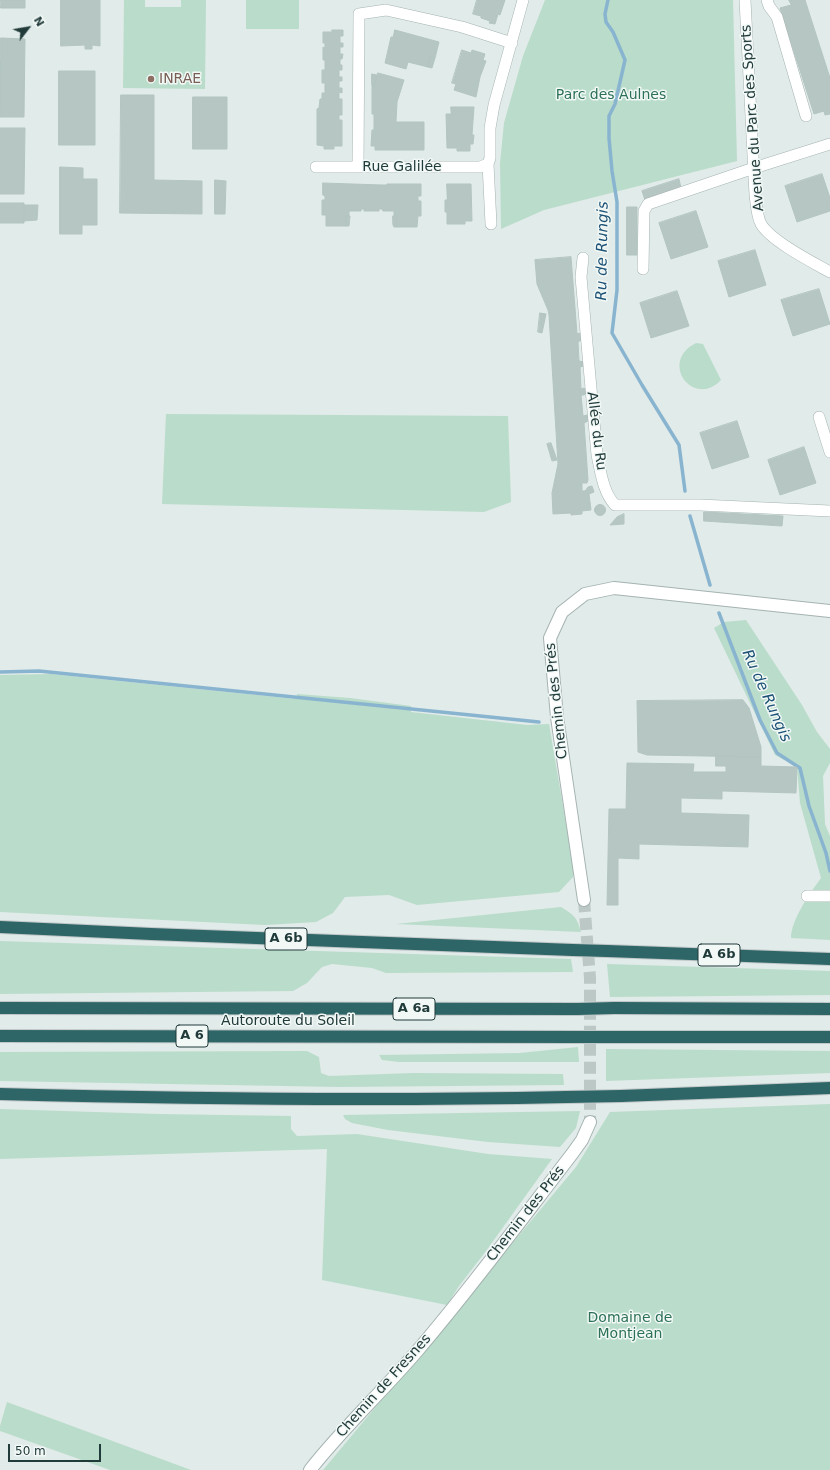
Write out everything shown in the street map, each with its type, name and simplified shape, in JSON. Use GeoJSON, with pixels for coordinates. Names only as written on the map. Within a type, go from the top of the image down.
{"type":"FeatureCollection","features":[{"type":"Feature","properties":{"kind":"highway","name":"A 6b"},"geometry":{"type":"LineString","coordinates":[[0,927],[830,959]]}},
{"type":"Feature","properties":{"kind":"highway","name":"Autoroute du Soleil"},"geometry":{"type":"LineString","coordinates":[[0,1008],[250,1008]]}},
{"type":"Feature","properties":{"kind":"highway","name":"A 6a"},"geometry":{"type":"LineString","coordinates":[[250,1008],[830,1009]]}},
{"type":"Feature","properties":{"kind":"highway","name":"Autoroute du Soleil"},"geometry":{"type":"LineString","coordinates":[[0,1036],[384,1036]]}},
{"type":"Feature","properties":{"kind":"highway","name":"A 6a"},"geometry":{"type":"LineString","coordinates":[[384,1036],[830,1037]]}},
{"type":"Feature","properties":{"kind":"highway"},"geometry":{"type":"LineString","coordinates":[[0,1094],[295,1100],[447,1100],[621,1096],[830,1088]]}},
{"type":"Feature","properties":{"kind":"street"},"geometry":{"type":"LineString","coordinates":[[491,224],[488,164],[490,158],[490,128],[494,105],[512,43],[522,0]]}},
{"type":"Feature","properties":{"kind":"street","name":"Avenue du Parc des Sports"},"geometry":{"type":"LineString","coordinates":[[745,0],[758,215],[762,224],[771,235],[795,252],[830,272]]}},
{"type":"Feature","properties":{"kind":"street"},"geometry":{"type":"LineString","coordinates":[[767,0],[769,6],[777,17],[806,116]]}},
{"type":"Feature","properties":{"kind":"street"},"geometry":{"type":"LineString","coordinates":[[358,167],[359,14],[386,10],[462,28],[512,43]]}},
{"type":"Feature","properties":{"kind":"street"},"geometry":{"type":"LineString","coordinates":[[643,269],[644,211],[648,204],[830,144]]}},
{"type":"Feature","properties":{"kind":"street","name":"Rue Galilée"},"geometry":{"type":"LineString","coordinates":[[316,167],[480,167],[488,164]]}},
{"type":"Feature","properties":{"kind":"street","name":"Allée du Ru"},"geometry":{"type":"LineString","coordinates":[[584,258],[581,277],[597,455],[603,482],[610,499],[615,505],[700,505],[830,511]]}},
{"type":"Feature","properties":{"kind":"street"},"geometry":{"type":"LineString","coordinates":[[819,416],[830,452]]}},
{"type":"Feature","properties":{"kind":"street","name":"Chemin des Prés"},"geometry":{"type":"LineString","coordinates":[[584,900],[557,717],[550,646],[550,638],[562,612],[584,594],[614,588],[830,611]]}},
{"type":"Feature","properties":{"kind":"street"},"geometry":{"type":"LineString","coordinates":[[807,896],[830,896]]}},
{"type":"Feature","properties":{"kind":"street","name":"Chemin des Prés"},"geometry":{"type":"LineString","coordinates":[[457,1302],[572,1154],[582,1140],[590,1122]]}},
{"type":"Feature","properties":{"kind":"street","name":"Chemin de Fresnes"},"geometry":{"type":"LineString","coordinates":[[310,1470],[326,1450],[417,1351],[457,1302]]}},
{"type":"Feature","properties":{"kind":"green space"},"geometry":{"type":"Polygon","coordinates":[[[124,0],[145,0],[145,7],[181,7],[181,0],[206,0],[205,89],[123,88],[124,0]]]}},
{"type":"Feature","properties":{"kind":"green space"},"geometry":{"type":"Polygon","coordinates":[[[246,0],[299,0],[299,29],[246,29],[246,0]]]}},
{"type":"Feature","properties":{"kind":"green space","name":"Parc des Aulnes"},"geometry":{"type":"Polygon","coordinates":[[[545,0],[733,0],[737,161],[544,210],[501,229],[500,163],[504,123],[523,56],[545,0]]]}},
{"type":"Feature","properties":{"kind":"green space"},"geometry":{"type":"Polygon","coordinates":[[[696,343],[703,344],[721,380],[711,388],[700,389],[691,386],[684,380],[680,371],[680,361],[685,351],[696,343]]]}},
{"type":"Feature","properties":{"kind":"green space"},"geometry":{"type":"Polygon","coordinates":[[[166,414],[508,416],[511,502],[484,512],[162,504],[166,414]]]}},
{"type":"Feature","properties":{"kind":"green space"},"geometry":{"type":"Polygon","coordinates":[[[746,620],[802,705],[817,732],[830,749],[830,763],[823,776],[825,824],[830,836],[830,940],[791,938],[794,923],[798,915],[821,878],[800,803],[797,767],[775,755],[714,628],[724,622],[746,620]]]}},
{"type":"Feature","properties":{"kind":"green space"},"geometry":{"type":"Polygon","coordinates":[[[51,674],[296,699],[297,694],[350,698],[411,706],[411,712],[527,725],[549,724],[574,871],[573,877],[559,892],[417,905],[389,895],[345,897],[333,913],[316,922],[265,925],[0,912],[0,675],[51,674]]]}},
{"type":"Feature","properties":{"kind":"green space"},"geometry":{"type":"Polygon","coordinates":[[[561,907],[574,917],[581,932],[396,924],[561,907]]]}},
{"type":"Feature","properties":{"kind":"green space"},"geometry":{"type":"Polygon","coordinates":[[[0,941],[571,959],[573,972],[386,973],[372,968],[332,964],[322,967],[307,983],[293,991],[0,994],[0,941]]]}},
{"type":"Feature","properties":{"kind":"green space"},"geometry":{"type":"Polygon","coordinates":[[[607,964],[830,971],[830,995],[610,997],[607,964]]]}},
{"type":"Feature","properties":{"kind":"green space"},"geometry":{"type":"Polygon","coordinates":[[[578,1047],[579,1062],[399,1062],[382,1060],[379,1055],[520,1053],[578,1047]]]}},
{"type":"Feature","properties":{"kind":"green space"},"geometry":{"type":"Polygon","coordinates":[[[606,1049],[830,1051],[830,1073],[606,1081],[606,1049]]]}},
{"type":"Feature","properties":{"kind":"green space"},"geometry":{"type":"Polygon","coordinates":[[[307,1051],[319,1057],[321,1073],[329,1076],[413,1073],[563,1074],[564,1085],[340,1087],[0,1081],[0,1052],[307,1051]]]}},
{"type":"Feature","properties":{"kind":"green space","name":"Domaine de Montjean"},"geometry":{"type":"Polygon","coordinates":[[[830,1104],[830,1470],[323,1470],[576,1167],[610,1112],[830,1104]]]}},
{"type":"Feature","properties":{"kind":"green space"},"geometry":{"type":"Polygon","coordinates":[[[0,1109],[291,1116],[291,1129],[297,1136],[357,1134],[488,1154],[552,1159],[459,1286],[447,1305],[322,1280],[327,1149],[0,1159],[0,1109]]]}},
{"type":"Feature","properties":{"kind":"green space"},"geometry":{"type":"Polygon","coordinates":[[[580,1111],[576,1128],[560,1147],[488,1142],[388,1130],[352,1123],[345,1119],[343,1115],[580,1111]]]}},
{"type":"Feature","properties":{"kind":"green space"},"geometry":{"type":"Polygon","coordinates":[[[7,1402],[191,1470],[110,1470],[0,1431],[7,1402]]]}},
{"type":"Feature","properties":{"kind":"building"},"geometry":{"type":"Polygon","coordinates":[[[0,0],[25,0],[25,8],[1,8],[0,0]]]}},
{"type":"Feature","properties":{"kind":"building"},"geometry":{"type":"Polygon","coordinates":[[[61,0],[100,0],[100,46],[92,45],[92,49],[85,49],[85,45],[61,46],[61,0]]]}},
{"type":"Feature","properties":{"kind":"building"},"geometry":{"type":"Polygon","coordinates":[[[477,0],[505,0],[495,24],[489,23],[490,21],[473,14],[477,0]]]}},
{"type":"Feature","properties":{"kind":"building"},"geometry":{"type":"Polygon","coordinates":[[[789,0],[805,0],[830,78],[830,114],[825,115],[824,111],[814,114],[780,8],[791,5],[789,0]]]}},
{"type":"Feature","properties":{"kind":"building"},"geometry":{"type":"Polygon","coordinates":[[[332,30],[343,30],[343,36],[340,36],[340,43],[343,43],[343,47],[340,47],[340,54],[343,54],[342,59],[340,59],[342,70],[339,70],[339,77],[342,77],[342,81],[339,81],[339,88],[342,88],[342,93],[339,92],[339,99],[342,99],[342,115],[339,115],[339,120],[342,120],[342,146],[334,146],[334,149],[324,149],[324,146],[317,145],[317,109],[319,108],[320,99],[322,99],[322,93],[325,93],[325,83],[322,83],[322,70],[325,70],[325,60],[323,60],[323,47],[325,48],[325,43],[323,43],[323,32],[332,32],[332,30]]]}},
{"type":"Feature","properties":{"kind":"building"},"geometry":{"type":"Polygon","coordinates":[[[395,30],[439,42],[435,58],[430,57],[428,67],[408,62],[406,69],[385,63],[391,37],[393,37],[395,30]]]}},
{"type":"Feature","properties":{"kind":"building"},"geometry":{"type":"Polygon","coordinates":[[[1,38],[25,39],[24,117],[1,117],[1,38]]]}},
{"type":"Feature","properties":{"kind":"building"},"geometry":{"type":"Polygon","coordinates":[[[462,50],[471,53],[472,50],[485,54],[483,60],[486,61],[480,77],[476,97],[454,90],[456,84],[452,83],[462,50]]]}},
{"type":"Feature","properties":{"kind":"building"},"geometry":{"type":"Polygon","coordinates":[[[430,57],[435,58],[432,68],[428,67],[430,57]]]}},
{"type":"Feature","properties":{"kind":"building"},"geometry":{"type":"Polygon","coordinates":[[[0,61],[1,61],[0,117],[0,61]]]}},
{"type":"Feature","properties":{"kind":"building"},"geometry":{"type":"Polygon","coordinates":[[[59,71],[95,71],[95,145],[59,145],[59,71]]]}},
{"type":"Feature","properties":{"kind":"building"},"geometry":{"type":"Polygon","coordinates":[[[378,73],[404,80],[397,102],[396,122],[424,122],[424,150],[375,150],[375,146],[371,146],[372,130],[374,130],[374,114],[372,114],[372,85],[374,86],[378,73]]]}},
{"type":"Feature","properties":{"kind":"building"},"geometry":{"type":"Polygon","coordinates":[[[372,74],[377,75],[374,86],[372,85],[372,74]]]}},
{"type":"Feature","properties":{"kind":"building"},"geometry":{"type":"Polygon","coordinates":[[[121,95],[154,95],[154,180],[202,181],[202,214],[120,213],[121,95]]]}},
{"type":"Feature","properties":{"kind":"building"},"geometry":{"type":"Polygon","coordinates":[[[193,97],[227,97],[227,149],[193,149],[193,97]]]}},
{"type":"Feature","properties":{"kind":"building"},"geometry":{"type":"Polygon","coordinates":[[[451,107],[474,107],[472,135],[474,135],[473,144],[470,144],[470,151],[457,151],[457,148],[447,148],[446,114],[451,114],[451,107]]]}},
{"type":"Feature","properties":{"kind":"building"},"geometry":{"type":"Polygon","coordinates":[[[0,128],[25,128],[24,194],[0,194],[0,128]]]}},
{"type":"Feature","properties":{"kind":"building"},"geometry":{"type":"Polygon","coordinates":[[[60,167],[83,168],[83,179],[97,179],[97,225],[82,225],[82,234],[60,234],[60,167]]]}},
{"type":"Feature","properties":{"kind":"building"},"geometry":{"type":"Polygon","coordinates":[[[822,174],[830,198],[830,211],[797,222],[785,186],[822,174]]]}},
{"type":"Feature","properties":{"kind":"building"},"geometry":{"type":"Polygon","coordinates":[[[679,179],[681,188],[645,200],[642,191],[679,179]]]}},
{"type":"Feature","properties":{"kind":"building"},"geometry":{"type":"Polygon","coordinates":[[[215,180],[226,181],[225,214],[215,214],[215,180]]]}},
{"type":"Feature","properties":{"kind":"building"},"geometry":{"type":"Polygon","coordinates":[[[323,183],[382,185],[421,184],[421,196],[418,196],[418,201],[421,201],[421,216],[418,216],[417,227],[397,227],[397,216],[394,216],[394,211],[383,211],[382,209],[379,209],[379,211],[364,211],[364,209],[361,209],[361,211],[349,211],[349,216],[346,216],[346,226],[326,226],[326,215],[322,215],[322,200],[325,200],[325,196],[323,195],[323,183]]]}},
{"type":"Feature","properties":{"kind":"building"},"geometry":{"type":"Polygon","coordinates":[[[447,184],[471,184],[472,221],[465,221],[465,224],[447,224],[445,200],[447,200],[447,184]]]}},
{"type":"Feature","properties":{"kind":"building"},"geometry":{"type":"Polygon","coordinates":[[[0,203],[24,203],[24,223],[0,223],[0,203]]]}},
{"type":"Feature","properties":{"kind":"building"},"geometry":{"type":"Polygon","coordinates":[[[24,205],[38,205],[37,220],[24,221],[24,205]]]}},
{"type":"Feature","properties":{"kind":"building"},"geometry":{"type":"Polygon","coordinates":[[[627,207],[637,207],[637,255],[627,255],[627,207]]]}},
{"type":"Feature","properties":{"kind":"building"},"geometry":{"type":"Polygon","coordinates":[[[696,211],[708,247],[671,259],[659,223],[696,211]]]}},
{"type":"Feature","properties":{"kind":"building"},"geometry":{"type":"Polygon","coordinates":[[[346,216],[350,216],[349,226],[346,226],[346,216]]]}},
{"type":"Feature","properties":{"kind":"building"},"geometry":{"type":"Polygon","coordinates":[[[393,216],[397,216],[397,227],[394,227],[393,225],[393,216]]]}},
{"type":"Feature","properties":{"kind":"building"},"geometry":{"type":"Polygon","coordinates":[[[755,250],[766,285],[729,297],[718,261],[755,250]]]}},
{"type":"Feature","properties":{"kind":"building"},"geometry":{"type":"Polygon","coordinates":[[[571,257],[577,334],[580,333],[582,336],[581,340],[578,342],[579,361],[584,362],[584,366],[580,367],[581,389],[584,388],[586,390],[584,395],[581,395],[583,416],[587,415],[588,421],[584,423],[588,480],[587,483],[582,483],[582,491],[585,491],[588,487],[592,486],[594,492],[589,494],[591,510],[582,511],[582,514],[571,515],[571,513],[553,514],[552,493],[558,464],[549,315],[537,284],[535,260],[571,257]]]}},
{"type":"Feature","properties":{"kind":"building"},"geometry":{"type":"Polygon","coordinates":[[[819,289],[830,324],[793,336],[781,300],[819,289]]]}},
{"type":"Feature","properties":{"kind":"building"},"geometry":{"type":"Polygon","coordinates":[[[677,291],[689,326],[651,338],[640,303],[677,291]]]}},
{"type":"Feature","properties":{"kind":"building"},"geometry":{"type":"Polygon","coordinates":[[[540,313],[546,314],[542,333],[538,332],[540,313]]]}},
{"type":"Feature","properties":{"kind":"building"},"geometry":{"type":"Polygon","coordinates":[[[737,421],[749,457],[712,469],[700,433],[737,421]]]}},
{"type":"Feature","properties":{"kind":"building"},"geometry":{"type":"Polygon","coordinates":[[[551,443],[557,460],[552,461],[547,444],[551,443]]]}},
{"type":"Feature","properties":{"kind":"building"},"geometry":{"type":"Polygon","coordinates":[[[804,447],[816,483],[780,495],[768,460],[804,447]]]}},
{"type":"Feature","properties":{"kind":"building"},"geometry":{"type":"Polygon","coordinates":[[[598,505],[602,505],[604,506],[604,514],[598,515],[595,512],[595,508],[598,505]]]}},
{"type":"Feature","properties":{"kind":"building"},"geometry":{"type":"Polygon","coordinates":[[[704,512],[783,516],[782,526],[704,521],[704,512]]]}},
{"type":"Feature","properties":{"kind":"building"},"geometry":{"type":"Polygon","coordinates":[[[624,514],[624,524],[610,525],[617,517],[624,514]]]}},
{"type":"Feature","properties":{"kind":"building"},"geometry":{"type":"Polygon","coordinates":[[[743,700],[749,708],[761,747],[761,757],[647,755],[638,752],[637,701],[743,700]]]}},
{"type":"Feature","properties":{"kind":"building"},"geometry":{"type":"Polygon","coordinates":[[[716,756],[761,757],[761,766],[797,767],[796,793],[722,791],[722,799],[681,798],[681,813],[749,815],[748,847],[639,844],[639,859],[618,858],[618,905],[607,905],[609,809],[626,809],[627,763],[694,764],[693,772],[726,772],[726,766],[716,766],[716,756]]]}},
{"type":"Feature","properties":{"kind":"waterway","name":"Ru de Rungis"},"geometry":{"type":"LineString","coordinates":[[608,0],[605,14],[606,22],[613,32],[625,60],[615,104],[609,116],[612,171],[617,202],[617,290],[612,333],[679,445],[685,491]]}},
{"type":"Feature","properties":{"kind":"waterway","name":"Ru de Rungis"},"geometry":{"type":"LineString","coordinates":[[690,516],[710,585]]}},
{"type":"Feature","properties":{"kind":"waterway","name":"Ru de Rungis"},"geometry":{"type":"LineString","coordinates":[[719,613],[760,720],[777,753],[800,768],[809,806],[826,853],[830,871]]}},
{"type":"Feature","properties":{"kind":"waterway"},"geometry":{"type":"LineString","coordinates":[[0,672],[39,671],[539,722]]}},
{"type":"Feature","properties":{"kind":"tunnel"},"geometry":{"type":"LineString","coordinates":[[584,900],[590,978],[590,1122]]}},
{"type":"Feature","properties":{"kind":"place","name":"INRAE"},"geometry":{"type":"Point","coordinates":[151,79]}}]}
